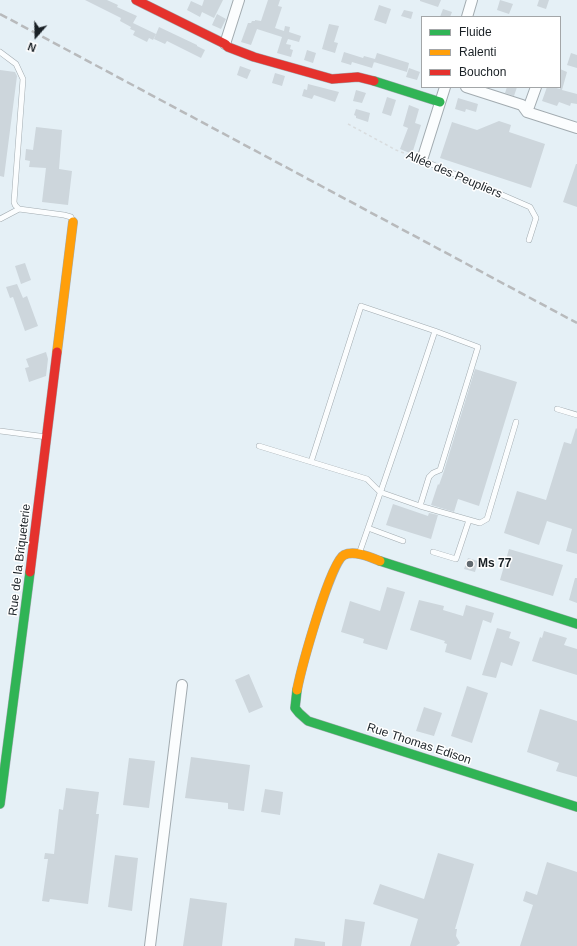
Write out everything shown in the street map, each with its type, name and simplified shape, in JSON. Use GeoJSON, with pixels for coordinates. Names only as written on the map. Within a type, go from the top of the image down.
{"type":"FeatureCollection","features":[{"type":"Feature","properties":{"kind":"street"},"geometry":{"type":"LineString","coordinates":[[136,0],[225,44],[228,47],[254,57],[332,79],[358,77],[376,81],[440,102]]}},
{"type":"Feature","properties":{"kind":"street"},"geometry":{"type":"LineString","coordinates":[[225,44],[239,0]]}},
{"type":"Feature","properties":{"kind":"street"},"geometry":{"type":"LineString","coordinates":[[467,16],[472,0]]}},
{"type":"Feature","properties":{"kind":"street"},"geometry":{"type":"LineString","coordinates":[[422,160],[445,88]]}},
{"type":"Feature","properties":{"kind":"street"},"geometry":{"type":"LineString","coordinates":[[469,88],[522,105],[527,112],[577,128]]}},
{"type":"Feature","properties":{"kind":"street"},"geometry":{"type":"LineString","coordinates":[[527,112],[536,88]]}},
{"type":"Feature","properties":{"kind":"street","name":"Rue de la Briqueterie"},"geometry":{"type":"LineString","coordinates":[[0,804],[48,438],[73,222]]}},
{"type":"Feature","properties":{"kind":"street","name":"Rue Thomas Edison"},"geometry":{"type":"LineString","coordinates":[[358,555],[351,553],[342,556],[338,560],[301,670],[294,698],[294,707],[299,713],[308,721],[577,807]]}},
{"type":"Feature","properties":{"kind":"street"},"geometry":{"type":"LineString","coordinates":[[358,555],[369,557],[577,624]]}},
{"type":"Feature","properties":{"kind":"street"},"geometry":{"type":"LineString","coordinates":[[150,946],[182,685]]}},
{"type":"Feature","properties":{"kind":"lane"},"geometry":{"type":"LineString","coordinates":[[0,52],[16,64],[23,79],[14,202],[19,209]]}},
{"type":"Feature","properties":{"kind":"lane","name":"Allée des Peupliers"},"geometry":{"type":"LineString","coordinates":[[422,160],[530,207],[536,218],[529,240]]}},
{"type":"Feature","properties":{"kind":"lane"},"geometry":{"type":"LineString","coordinates":[[0,220],[19,209],[64,214],[71,217],[73,222]]}},
{"type":"Feature","properties":{"kind":"lane"},"geometry":{"type":"LineString","coordinates":[[311,462],[361,306],[478,347],[440,470],[433,473],[429,477],[420,506]]}},
{"type":"Feature","properties":{"kind":"lane"},"geometry":{"type":"LineString","coordinates":[[358,555],[435,331]]}},
{"type":"Feature","properties":{"kind":"lane"},"geometry":{"type":"LineString","coordinates":[[557,409],[577,415]]}},
{"type":"Feature","properties":{"kind":"lane"},"geometry":{"type":"LineString","coordinates":[[259,446],[367,479],[380,492],[420,506],[480,523],[487,519],[516,422]]}},
{"type":"Feature","properties":{"kind":"lane"},"geometry":{"type":"LineString","coordinates":[[0,431],[48,438]]}},
{"type":"Feature","properties":{"kind":"lane"},"geometry":{"type":"LineString","coordinates":[[433,552],[456,559],[468,520]]}},
{"type":"Feature","properties":{"kind":"lane"},"geometry":{"type":"LineString","coordinates":[[368,528],[402,541]]}},
{"type":"Feature","properties":{"kind":"path","name":"Allée des Peupliers"},"geometry":{"type":"LineString","coordinates":[[348,124],[396,150],[422,160]]}},
{"type":"Feature","properties":{"kind":"building"},"geometry":{"type":"Polygon","coordinates":[[[85,0],[107,0],[118,5],[117,7],[137,16],[133,23],[156,34],[153,40],[149,38],[147,42],[133,35],[135,31],[120,21],[121,18],[85,0]]]}},
{"type":"Feature","properties":{"kind":"building"},"geometry":{"type":"Polygon","coordinates":[[[204,0],[223,0],[214,18],[202,12],[200,17],[187,10],[191,1],[202,6],[204,0]]]}},
{"type":"Feature","properties":{"kind":"building"},"geometry":{"type":"Polygon","coordinates":[[[268,0],[280,0],[278,6],[282,7],[275,28],[284,31],[285,26],[290,27],[289,32],[301,36],[299,42],[288,39],[286,44],[291,45],[290,49],[293,50],[291,57],[277,53],[282,37],[257,29],[251,45],[241,42],[248,23],[255,20],[261,21],[268,0]]]}},
{"type":"Feature","properties":{"kind":"building"},"geometry":{"type":"Polygon","coordinates":[[[420,0],[441,0],[438,7],[420,0]]]}},
{"type":"Feature","properties":{"kind":"building"},"geometry":{"type":"Polygon","coordinates":[[[500,0],[513,4],[509,14],[497,10],[500,0]]]}},
{"type":"Feature","properties":{"kind":"building"},"geometry":{"type":"Polygon","coordinates":[[[539,0],[549,0],[546,9],[537,6],[539,0]]]}},
{"type":"Feature","properties":{"kind":"building"},"geometry":{"type":"Polygon","coordinates":[[[379,5],[391,9],[386,24],[374,20],[379,5]]]}},
{"type":"Feature","properties":{"kind":"building"},"geometry":{"type":"Polygon","coordinates":[[[443,9],[452,12],[450,16],[440,16],[443,9]]]}},
{"type":"Feature","properties":{"kind":"building"},"geometry":{"type":"Polygon","coordinates":[[[404,10],[413,12],[411,19],[401,16],[404,10]]]}},
{"type":"Feature","properties":{"kind":"building"},"geometry":{"type":"Polygon","coordinates":[[[217,14],[226,19],[221,29],[212,25],[217,14]]]}},
{"type":"Feature","properties":{"kind":"building"},"geometry":{"type":"Polygon","coordinates":[[[329,24],[339,26],[334,42],[338,43],[335,53],[322,49],[329,24]]]}},
{"type":"Feature","properties":{"kind":"building"},"geometry":{"type":"Polygon","coordinates":[[[159,27],[205,50],[201,58],[167,41],[165,44],[154,39],[159,27]]]}},
{"type":"Feature","properties":{"kind":"building"},"geometry":{"type":"Polygon","coordinates":[[[307,50],[316,53],[313,63],[304,60],[307,50]]]}},
{"type":"Feature","properties":{"kind":"building"},"geometry":{"type":"Polygon","coordinates":[[[344,52],[363,58],[364,56],[375,59],[372,68],[352,62],[351,65],[341,62],[344,52]]]}},
{"type":"Feature","properties":{"kind":"building"},"geometry":{"type":"Polygon","coordinates":[[[377,53],[409,63],[407,72],[374,62],[377,53]]]}},
{"type":"Feature","properties":{"kind":"building"},"geometry":{"type":"Polygon","coordinates":[[[571,53],[577,55],[577,68],[567,65],[571,53]]]}},
{"type":"Feature","properties":{"kind":"building"},"geometry":{"type":"Polygon","coordinates":[[[240,66],[251,70],[247,79],[237,75],[240,66]]]}},
{"type":"Feature","properties":{"kind":"building"},"geometry":{"type":"Polygon","coordinates":[[[409,68],[420,72],[417,80],[406,77],[409,68]]]}},
{"type":"Feature","properties":{"kind":"building"},"geometry":{"type":"Polygon","coordinates":[[[561,69],[567,72],[562,90],[577,94],[577,104],[571,103],[570,106],[559,102],[557,106],[542,101],[547,88],[560,89],[561,69]]]}},
{"type":"Feature","properties":{"kind":"building"},"geometry":{"type":"Polygon","coordinates":[[[0,70],[15,72],[17,76],[4,177],[0,176],[0,70]]]}},
{"type":"Feature","properties":{"kind":"building"},"geometry":{"type":"Polygon","coordinates":[[[275,73],[285,76],[282,86],[272,83],[275,73]]]}},
{"type":"Feature","properties":{"kind":"building"},"geometry":{"type":"Polygon","coordinates":[[[308,84],[339,92],[335,102],[314,95],[312,99],[302,96],[304,89],[307,90],[308,84]]]}},
{"type":"Feature","properties":{"kind":"building"},"geometry":{"type":"Polygon","coordinates":[[[507,88],[517,88],[514,96],[505,93],[507,88]]]}},
{"type":"Feature","properties":{"kind":"building"},"geometry":{"type":"Polygon","coordinates":[[[356,90],[366,93],[362,103],[353,101],[356,90]]]}},
{"type":"Feature","properties":{"kind":"building"},"geometry":{"type":"Polygon","coordinates":[[[387,97],[396,100],[391,116],[382,113],[387,97]]]}},
{"type":"Feature","properties":{"kind":"building"},"geometry":{"type":"Polygon","coordinates":[[[458,98],[478,104],[476,112],[466,109],[465,112],[455,109],[458,98]]]}},
{"type":"Feature","properties":{"kind":"building"},"geometry":{"type":"Polygon","coordinates":[[[409,105],[419,109],[415,123],[421,125],[412,154],[400,149],[408,128],[403,126],[409,105]]]}},
{"type":"Feature","properties":{"kind":"building"},"geometry":{"type":"Polygon","coordinates":[[[356,109],[370,113],[368,122],[356,118],[354,115],[356,109]]]}},
{"type":"Feature","properties":{"kind":"building"},"geometry":{"type":"Polygon","coordinates":[[[499,121],[511,125],[509,132],[545,144],[531,188],[440,158],[452,122],[477,130],[499,121]]]}},
{"type":"Feature","properties":{"kind":"building"},"geometry":{"type":"Polygon","coordinates":[[[36,127],[62,130],[59,169],[72,171],[68,205],[42,202],[46,168],[29,167],[30,161],[25,160],[26,149],[33,150],[36,127]]]}},
{"type":"Feature","properties":{"kind":"building"},"geometry":{"type":"Polygon","coordinates":[[[577,164],[577,207],[563,202],[577,164]]]}},
{"type":"Feature","properties":{"kind":"building"},"geometry":{"type":"Polygon","coordinates":[[[25,263],[31,280],[21,284],[15,266],[25,263]]]}},
{"type":"Feature","properties":{"kind":"building"},"geometry":{"type":"Polygon","coordinates":[[[17,284],[23,298],[27,296],[38,326],[25,331],[13,297],[10,298],[6,287],[17,284]]]}},
{"type":"Feature","properties":{"kind":"building"},"geometry":{"type":"Polygon","coordinates":[[[46,352],[48,359],[46,376],[29,382],[25,368],[29,367],[26,359],[46,352]]]}},
{"type":"Feature","properties":{"kind":"building"},"geometry":{"type":"Polygon","coordinates":[[[475,369],[517,382],[479,506],[458,499],[454,512],[431,505],[444,471],[475,369]]]}},
{"type":"Feature","properties":{"kind":"building"},"geometry":{"type":"Polygon","coordinates":[[[576,428],[577,554],[566,551],[572,529],[547,521],[539,545],[504,533],[517,491],[546,500],[564,442],[571,444],[576,428]]]}},
{"type":"Feature","properties":{"kind":"building"},"geometry":{"type":"Polygon","coordinates":[[[393,504],[428,516],[429,513],[438,515],[431,539],[386,525],[393,504]]]}},
{"type":"Feature","properties":{"kind":"building"},"geometry":{"type":"Polygon","coordinates":[[[509,549],[563,565],[553,596],[500,580],[509,549]]]}},
{"type":"Feature","properties":{"kind":"building"},"geometry":{"type":"Polygon","coordinates":[[[468,558],[478,561],[475,572],[464,569],[468,558]]]}},
{"type":"Feature","properties":{"kind":"building"},"geometry":{"type":"Polygon","coordinates":[[[575,578],[577,578],[577,603],[569,600],[575,578]]]}},
{"type":"Feature","properties":{"kind":"building"},"geometry":{"type":"Polygon","coordinates":[[[387,587],[405,592],[387,650],[363,643],[364,639],[341,632],[350,601],[380,611],[387,587]]]}},
{"type":"Feature","properties":{"kind":"building"},"geometry":{"type":"Polygon","coordinates":[[[419,600],[444,606],[443,610],[463,616],[466,605],[494,613],[491,623],[483,620],[471,660],[445,652],[447,644],[444,643],[445,641],[410,630],[419,600]]]}},
{"type":"Feature","properties":{"kind":"building"},"geometry":{"type":"Polygon","coordinates":[[[497,628],[511,632],[509,638],[520,642],[512,666],[501,662],[496,678],[482,675],[497,628]]]}},
{"type":"Feature","properties":{"kind":"building"},"geometry":{"type":"Polygon","coordinates":[[[544,631],[567,638],[564,645],[577,649],[577,675],[532,661],[540,637],[542,638],[544,631]]]}},
{"type":"Feature","properties":{"kind":"building"},"geometry":{"type":"Polygon","coordinates":[[[249,674],[263,707],[249,713],[235,680],[249,674]]]}},
{"type":"Feature","properties":{"kind":"building"},"geometry":{"type":"Polygon","coordinates":[[[467,686],[488,693],[472,743],[451,736],[467,686]]]}},
{"type":"Feature","properties":{"kind":"building"},"geometry":{"type":"Polygon","coordinates":[[[424,707],[442,713],[434,736],[416,731],[424,707]]]}},
{"type":"Feature","properties":{"kind":"building"},"geometry":{"type":"Polygon","coordinates":[[[540,709],[577,721],[577,777],[556,771],[559,763],[527,752],[540,709]]]}},
{"type":"Feature","properties":{"kind":"building"},"geometry":{"type":"Polygon","coordinates":[[[191,757],[250,765],[244,811],[228,809],[228,803],[185,798],[191,757]]]}},
{"type":"Feature","properties":{"kind":"building"},"geometry":{"type":"Polygon","coordinates":[[[129,758],[155,761],[149,808],[123,805],[129,758]]]}},
{"type":"Feature","properties":{"kind":"building"},"geometry":{"type":"Polygon","coordinates":[[[66,788],[99,792],[96,814],[99,814],[88,904],[50,899],[49,902],[42,901],[48,859],[44,859],[45,853],[54,854],[59,809],[63,810],[66,788]]]}},
{"type":"Feature","properties":{"kind":"building"},"geometry":{"type":"Polygon","coordinates":[[[265,789],[283,792],[280,815],[261,812],[265,789]]]}},
{"type":"Feature","properties":{"kind":"building"},"geometry":{"type":"Polygon","coordinates":[[[438,853],[474,864],[455,929],[457,929],[456,936],[460,943],[456,946],[410,946],[418,919],[373,904],[380,884],[424,899],[438,853]]]}},
{"type":"Feature","properties":{"kind":"building"},"geometry":{"type":"Polygon","coordinates":[[[115,855],[138,858],[132,911],[108,907],[115,855]]]}},
{"type":"Feature","properties":{"kind":"building"},"geometry":{"type":"Polygon","coordinates":[[[547,862],[577,872],[577,946],[520,946],[533,905],[523,901],[526,891],[537,895],[547,862]]]}},
{"type":"Feature","properties":{"kind":"building"},"geometry":{"type":"Polygon","coordinates":[[[190,898],[227,903],[222,946],[183,946],[190,898]]]}},
{"type":"Feature","properties":{"kind":"building"},"geometry":{"type":"Polygon","coordinates":[[[345,919],[365,922],[361,946],[342,946],[345,919]]]}},
{"type":"Feature","properties":{"kind":"building"},"geometry":{"type":"Polygon","coordinates":[[[295,938],[325,942],[325,946],[294,946],[295,938]]]}},
{"type":"Feature","properties":{"kind":"railway"},"geometry":{"type":"LineString","coordinates":[[0,14],[577,323]]}},
{"type":"Feature","properties":{"kind":"traffic: fast"},"geometry":{"type":"LineString","coordinates":[[374,81],[440,102]]}},
{"type":"Feature","properties":{"kind":"traffic: fast"},"geometry":{"type":"LineString","coordinates":[[380,561],[577,624]]}},
{"type":"Feature","properties":{"kind":"traffic: fast"},"geometry":{"type":"LineString","coordinates":[[0,804],[30,572]]}},
{"type":"Feature","properties":{"kind":"traffic: fast"},"geometry":{"type":"LineString","coordinates":[[297,690],[295,708],[308,721],[577,807]]}},
{"type":"Feature","properties":{"kind":"traffic: slow"},"geometry":{"type":"LineString","coordinates":[[57,352],[73,222]]}},
{"type":"Feature","properties":{"kind":"traffic: slow"},"geometry":{"type":"LineString","coordinates":[[297,690],[304,661],[324,596],[338,562],[344,555],[352,553],[380,561]]}},
{"type":"Feature","properties":{"kind":"traffic: jam"},"geometry":{"type":"LineString","coordinates":[[136,0],[225,44],[228,47],[254,57],[332,79],[358,77],[374,81]]}},
{"type":"Feature","properties":{"kind":"traffic: jam"},"geometry":{"type":"LineString","coordinates":[[30,572],[57,352]]}},
{"type":"Feature","properties":{"kind":"place","name":"Ms 77"},"geometry":{"type":"Point","coordinates":[470,564]}}]}
